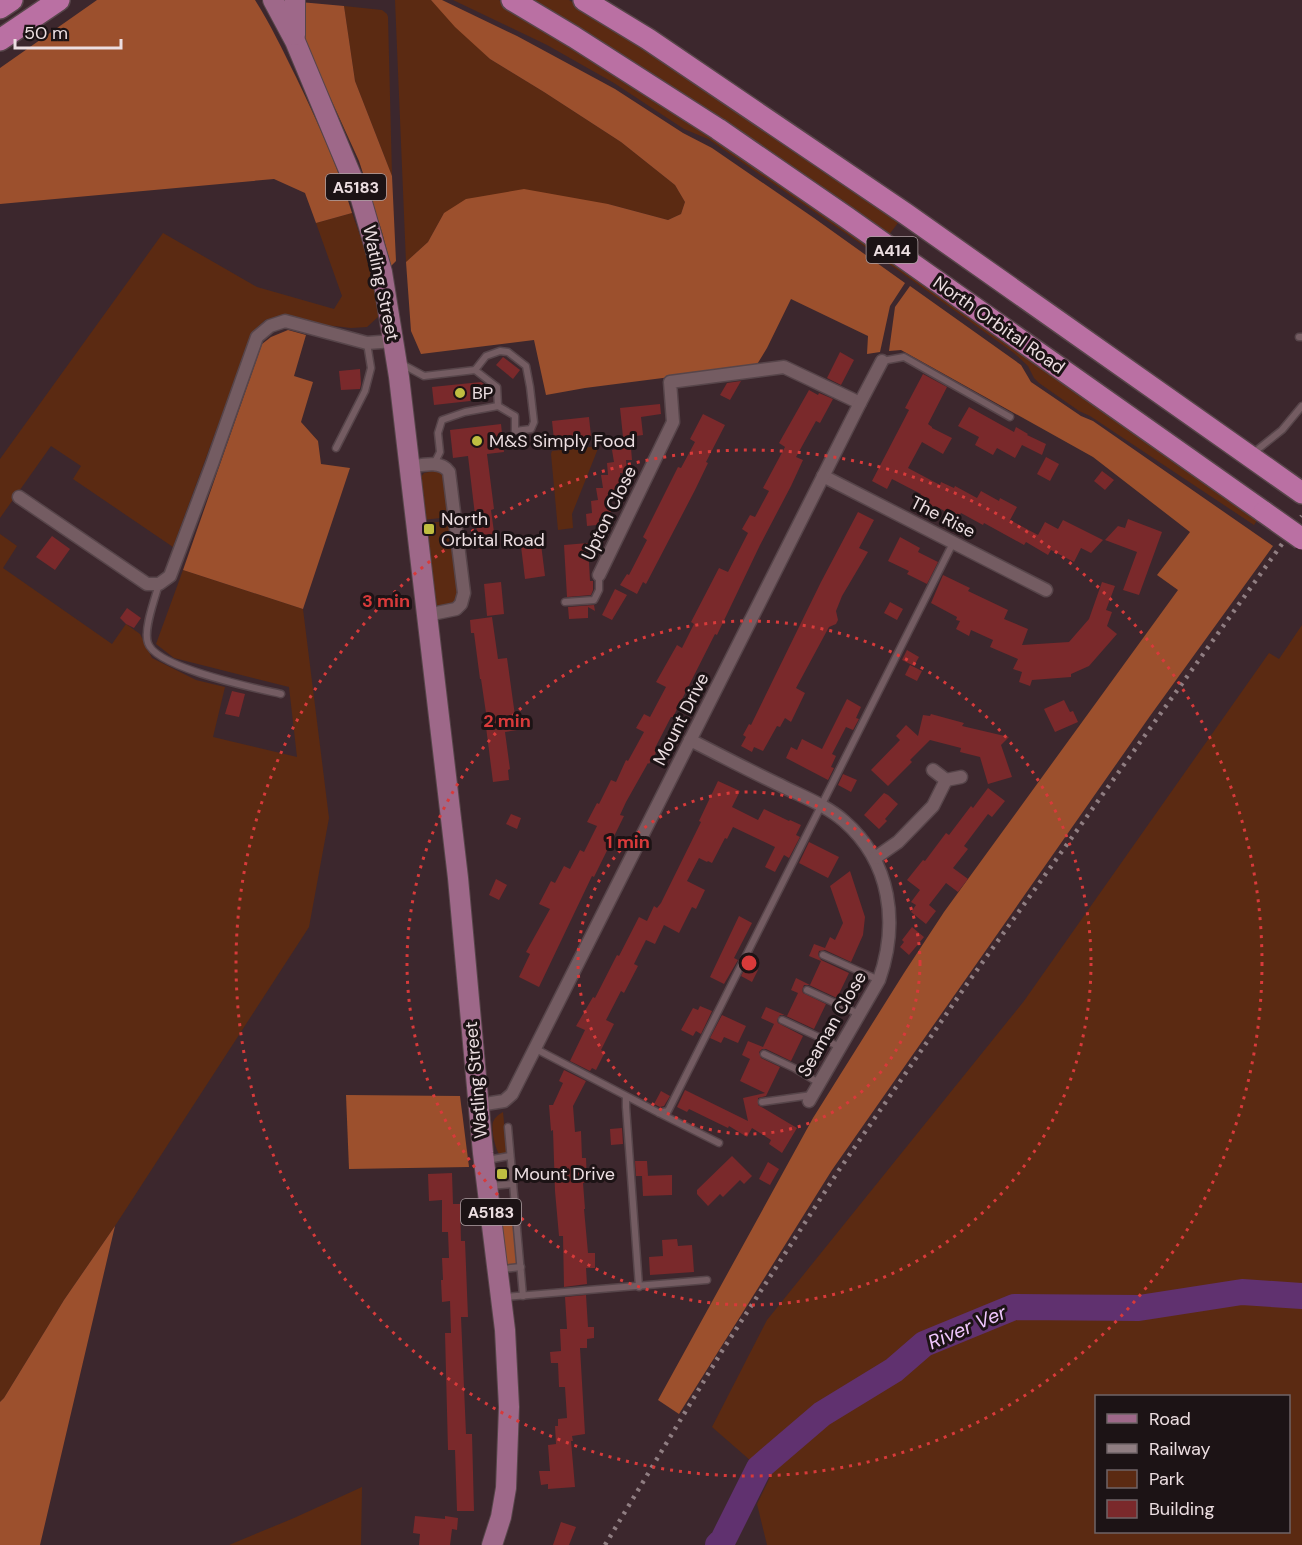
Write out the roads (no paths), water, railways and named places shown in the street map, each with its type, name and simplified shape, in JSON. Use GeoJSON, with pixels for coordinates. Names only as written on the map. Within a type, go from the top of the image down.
{"type":"FeatureCollection","features":[{"type":"Feature","properties":{"kind":"highway"},"geometry":{"type":"LineString","coordinates":[[0,8],[12,0]]}},
{"type":"Feature","properties":{"kind":"highway"},"geometry":{"type":"LineString","coordinates":[[0,40],[59,0]]}},
{"type":"Feature","properties":{"kind":"highway","name":"North Orbital Road"},"geometry":{"type":"LineString","coordinates":[[512,0],[718,129],[1302,539]]}},
{"type":"Feature","properties":{"kind":"highway","name":"North Orbital Road"},"geometry":{"type":"LineString","coordinates":[[584,0],[648,39],[906,214],[1294,488]]}},
{"type":"Feature","properties":{"kind":"main road","name":"A5183"},"geometry":{"type":"LineString","coordinates":[[273,0],[296,41]]}},
{"type":"Feature","properties":{"kind":"main road","name":"A5183"},"geometry":{"type":"LineString","coordinates":[[294,0],[296,41]]}},
{"type":"Feature","properties":{"kind":"main road","name":"Watling Street"},"geometry":{"type":"LineString","coordinates":[[296,41],[361,199],[382,272],[397,362],[458,878],[484,1160],[505,1330],[509,1407],[506,1488],[501,1517],[492,1545]]}},
{"type":"Feature","properties":{"kind":"street"},"geometry":{"type":"LineString","coordinates":[[19,496],[147,584],[159,584],[170,576],[257,337],[270,326],[285,321],[367,343],[394,340]]}},
{"type":"Feature","properties":{"kind":"street","name":"Mount Drive"},"geometry":{"type":"LineString","coordinates":[[479,1105],[504,1101],[512,1094],[882,360]]}},
{"type":"Feature","properties":{"kind":"street","name":"Upton Close"},"geometry":{"type":"LineString","coordinates":[[599,575],[673,422],[670,382],[784,367],[860,403]]}},
{"type":"Feature","properties":{"kind":"street"},"geometry":{"type":"LineString","coordinates":[[409,467],[434,464],[447,468],[449,472],[464,593],[461,604],[456,609],[427,615]]}},
{"type":"Feature","properties":{"kind":"street","name":"The Rise"},"geometry":{"type":"LineString","coordinates":[[823,476],[1046,590]]}},
{"type":"Feature","properties":{"kind":"street","name":"Seaman Close"},"geometry":{"type":"LineString","coordinates":[[690,740],[822,806],[843,820],[862,839],[875,858],[885,883],[889,902],[889,939],[886,961],[879,980],[811,1098]]}},
{"type":"Feature","properties":{"kind":"street"},"geometry":{"type":"LineString","coordinates":[[933,770],[946,780],[962,777]]}},
{"type":"Feature","properties":{"kind":"street"},"geometry":{"type":"LineString","coordinates":[[875,858],[898,842],[933,806],[946,780]]}},
{"type":"Feature","properties":{"kind":"lane"},"geometry":{"type":"LineString","coordinates":[[336,448],[365,390],[371,368],[367,343]]}},
{"type":"Feature","properties":{"kind":"lane"},"geometry":{"type":"LineString","coordinates":[[434,464],[440,452],[438,433],[442,420],[465,412],[498,406],[515,416],[515,431],[531,429],[534,422],[526,366],[508,352],[500,351],[486,356],[475,370]]}},
{"type":"Feature","properties":{"kind":"lane"},"geometry":{"type":"LineString","coordinates":[[882,360],[904,357],[1010,417]]}},
{"type":"Feature","properties":{"kind":"lane"},"geometry":{"type":"LineString","coordinates":[[397,362],[424,376],[475,370],[497,387],[498,406]]}},
{"type":"Feature","properties":{"kind":"lane"},"geometry":{"type":"LineString","coordinates":[[1249,456],[1282,430],[1302,406]]}},
{"type":"Feature","properties":{"kind":"lane"},"geometry":{"type":"LineString","coordinates":[[659,1113],[668,1111],[953,542]]}},
{"type":"Feature","properties":{"kind":"lane"},"geometry":{"type":"LineString","coordinates":[[565,602],[594,600],[599,590],[599,575]]}},
{"type":"Feature","properties":{"kind":"lane"},"geometry":{"type":"LineString","coordinates":[[159,584],[147,629],[148,646],[156,654],[200,674],[281,694]]}},
{"type":"Feature","properties":{"kind":"lane"},"geometry":{"type":"LineString","coordinates":[[823,955],[879,980]]}},
{"type":"Feature","properties":{"kind":"lane"},"geometry":{"type":"LineString","coordinates":[[807,990],[859,1014]]}},
{"type":"Feature","properties":{"kind":"lane"},"geometry":{"type":"LineString","coordinates":[[782,1020],[840,1047]]}},
{"type":"Feature","properties":{"kind":"lane"},"geometry":{"type":"LineString","coordinates":[[536,1049],[719,1143]]}},
{"type":"Feature","properties":{"kind":"lane"},"geometry":{"type":"LineString","coordinates":[[764,1054],[819,1083]]}},
{"type":"Feature","properties":{"kind":"lane"},"geometry":{"type":"LineString","coordinates":[[626,1096],[639,1287]]}},
{"type":"Feature","properties":{"kind":"lane"},"geometry":{"type":"LineString","coordinates":[[762,1102],[811,1098]]}},
{"type":"Feature","properties":{"kind":"lane"},"geometry":{"type":"LineString","coordinates":[[508,1127],[523,1296]]}},
{"type":"Feature","properties":{"kind":"lane"},"geometry":{"type":"LineString","coordinates":[[484,1160],[510,1156]]}},
{"type":"Feature","properties":{"kind":"lane"},"geometry":{"type":"LineString","coordinates":[[487,1186],[513,1184]]}},
{"type":"Feature","properties":{"kind":"lane"},"geometry":{"type":"LineString","coordinates":[[490,1210],[516,1208]]}},
{"type":"Feature","properties":{"kind":"lane"},"geometry":{"type":"LineString","coordinates":[[498,1269],[521,1267]]}},
{"type":"Feature","properties":{"kind":"lane"},"geometry":{"type":"LineString","coordinates":[[502,1297],[707,1280]]}},
{"type":"Feature","properties":{"kind":"waterway","name":"River Ver"},"geometry":{"type":"LineString","coordinates":[[718,1545],[723,1540],[759,1468],[822,1414],[894,1370],[924,1344],[1014,1307],[1139,1308],[1242,1292],[1302,1296]]}},
{"type":"Feature","properties":{"kind":"railway"},"geometry":{"type":"LineString","coordinates":[[605,1545],[722,1351],[839,1170],[967,984],[1302,516]]}},
{"type":"Feature","properties":{"kind":"place","name":"BP"},"geometry":{"type":"Point","coordinates":[460,393]}},
{"type":"Feature","properties":{"kind":"place","name":"M&S Simply Food"},"geometry":{"type":"Point","coordinates":[477,441]}},
{"type":"Feature","properties":{"kind":"place","name":"North Orbital Road"},"geometry":{"type":"Point","coordinates":[429,529]}},
{"type":"Feature","properties":{"kind":"place","name":"Mount Drive"},"geometry":{"type":"Point","coordinates":[502,1174]}}]}
